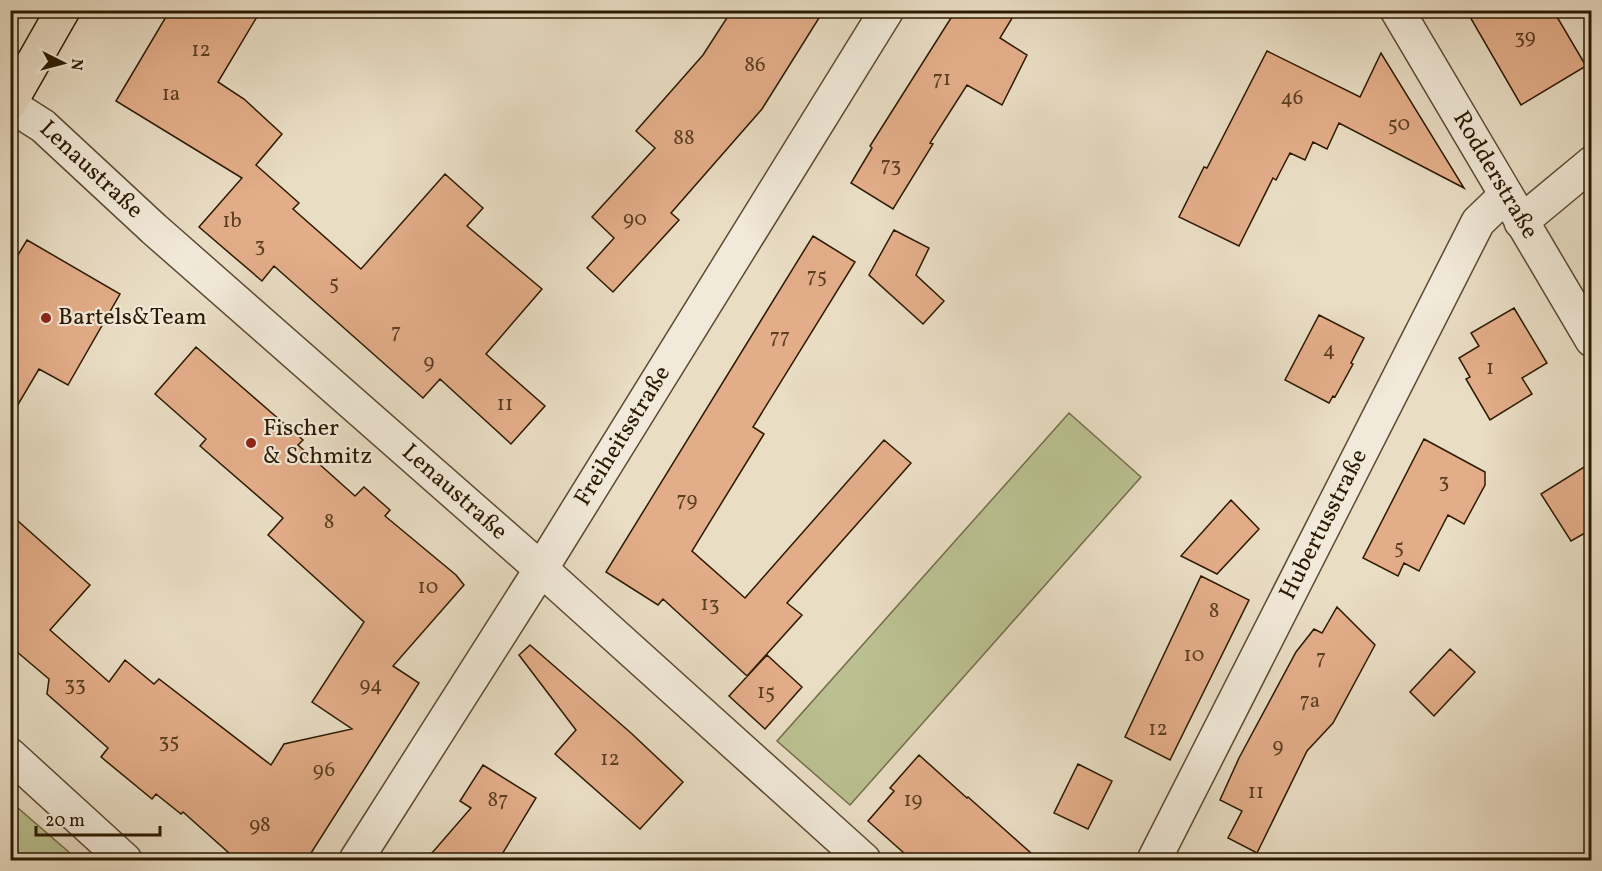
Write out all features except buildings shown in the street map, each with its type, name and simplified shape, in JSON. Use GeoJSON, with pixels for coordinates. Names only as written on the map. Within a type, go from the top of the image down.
{"type":"FeatureCollection","features":[{"type":"Feature","properties":{"kind":"main road"},"geometry":{"type":"LineString","coordinates":[[10,104],[63,10]]}},
{"type":"Feature","properties":{"kind":"street","name":"Freiheitsstraße"},"geometry":{"type":"LineString","coordinates":[[356,861],[541,569],[887,10]]}},
{"type":"Feature","properties":{"kind":"street","name":"Rodderstraße"},"geometry":{"type":"LineString","coordinates":[[1397,10],[1592,340]]}},
{"type":"Feature","properties":{"kind":"street","name":"Lenaustraße"},"geometry":{"type":"LineString","coordinates":[[10,104],[43,126],[154,230],[541,569],[864,861]]}},
{"type":"Feature","properties":{"kind":"street","name":"Hubertusstraße"},"geometry":{"type":"LineString","coordinates":[[1154,861],[1478,222],[1513,208],[1592,163]]}},
{"type":"Feature","properties":{"kind":"street"},"geometry":{"type":"LineString","coordinates":[[10,755],[124,861]]}},
{"type":"Feature","properties":{"kind":"green space"},"geometry":{"type":"Polygon","coordinates":[[[1069,413],[1141,477],[850,805],[777,741],[1069,413]]]}},
{"type":"Feature","properties":{"kind":"green space"},"geometry":{"type":"Polygon","coordinates":[[[11,802],[78,860],[11,860],[11,802]]]}},
{"type":"Feature","properties":{"kind":"place","name":"Bartels&Team"},"geometry":{"type":"Point","coordinates":[46,318]}},
{"type":"Feature","properties":{"kind":"place","name":"Fischer & Schmitz"},"geometry":{"type":"Point","coordinates":[251,443]}}]}
